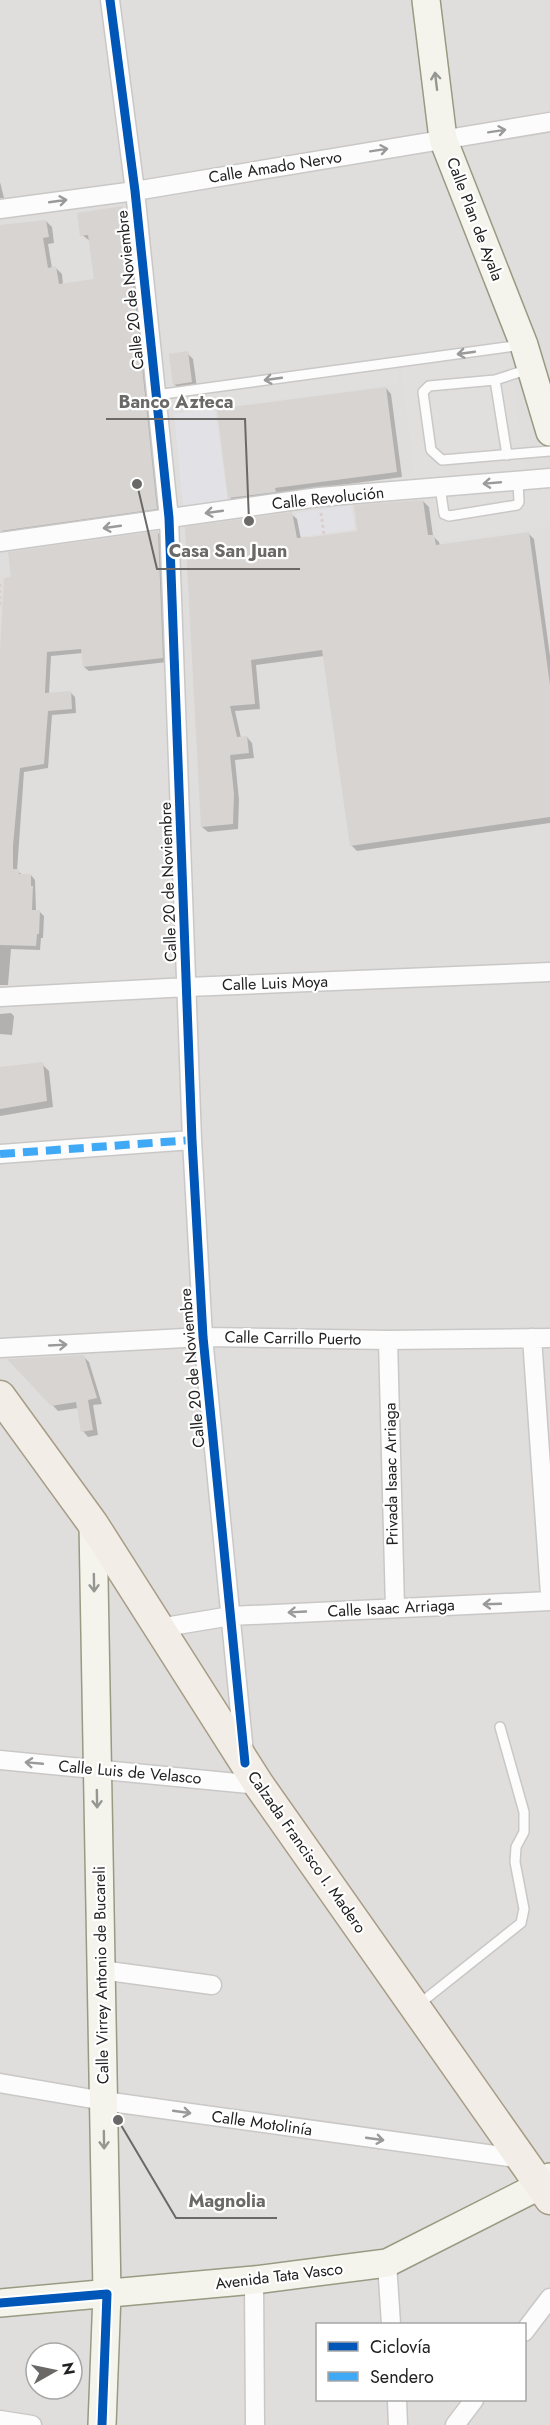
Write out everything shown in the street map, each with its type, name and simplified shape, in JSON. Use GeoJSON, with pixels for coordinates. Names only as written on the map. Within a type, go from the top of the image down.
{"type":"FeatureCollection","features":[{"type":"Feature","properties":{"kind":"main road","name":"Calzada Francisco I. Madero"},"geometry":{"type":"LineString","coordinates":[[0,1396],[93,1524],[252,1774],[524,2159],[547,2187]]}},
{"type":"Feature","properties":{"kind":"street","name":"Calle 20 de Noviembre"},"geometry":{"type":"LineString","coordinates":[[110,0],[135,191],[170,518],[192,1140],[203,1337],[231,1616],[252,1774]]}},
{"type":"Feature","properties":{"kind":"street","name":"Calle Plan de Ayala"},"geometry":{"type":"LineString","coordinates":[[426,0],[443,140],[527,356],[550,432]]}},
{"type":"Feature","properties":{"kind":"street","name":"Calle Amado Nervo"},"geometry":{"type":"LineString","coordinates":[[0,209],[135,191],[550,122]]}},
{"type":"Feature","properties":{"kind":"street","name":"Calle Revolución"},"geometry":{"type":"LineString","coordinates":[[0,542],[319,497],[550,478]]}},
{"type":"Feature","properties":{"kind":"street","name":"Calle Luis Moya"},"geometry":{"type":"LineString","coordinates":[[0,997],[550,972]]}},
{"type":"Feature","properties":{"kind":"street"},"geometry":{"type":"LineString","coordinates":[[0,1154],[192,1140]]}},
{"type":"Feature","properties":{"kind":"street","name":"Calle Carrillo Puerto"},"geometry":{"type":"LineString","coordinates":[[0,1348],[203,1337],[388,1340],[541,1338]]}},
{"type":"Feature","properties":{"kind":"street"},"geometry":{"type":"LineString","coordinates":[[541,1338],[550,1594]]}},
{"type":"Feature","properties":{"kind":"street","name":"Privada Isaac Arriaga"},"geometry":{"type":"LineString","coordinates":[[388,1340],[395,1608]]}},
{"type":"Feature","properties":{"kind":"street","name":"Calle Virrey Antonio de Bucareli"},"geometry":{"type":"LineString","coordinates":[[93,1524],[107,2294],[102,2425]]}},
{"type":"Feature","properties":{"kind":"street","name":"Calle Isaac Arriaga"},"geometry":{"type":"LineString","coordinates":[[159,1628],[231,1616],[550,1601]]}},
{"type":"Feature","properties":{"kind":"street","name":"Calle Luis de Velasco"},"geometry":{"type":"LineString","coordinates":[[0,1760],[97,1769],[252,1774]]}},
{"type":"Feature","properties":{"kind":"street"},"geometry":{"type":"LineString","coordinates":[[101,1970],[212,1985]]}},
{"type":"Feature","properties":{"kind":"street","name":"Calle Motolinía"},"geometry":{"type":"LineString","coordinates":[[0,2083],[104,2101],[524,2159]]}},
{"type":"Feature","properties":{"kind":"street","name":"Avenida Tata Vasco"},"geometry":{"type":"LineString","coordinates":[[0,2302],[254,2280],[387,2263],[547,2187]]}},
{"type":"Feature","properties":{"kind":"street"},"geometry":{"type":"LineString","coordinates":[[387,2263],[391,2323]]}},
{"type":"Feature","properties":{"kind":"street"},"geometry":{"type":"LineString","coordinates":[[254,2280],[255,2425]]}},
{"type":"Feature","properties":{"kind":"street"},"geometry":{"type":"LineString","coordinates":[[526,2331],[550,2298]]}},
{"type":"Feature","properties":{"kind":"street"},"geometry":{"type":"LineString","coordinates":[[397,2401],[398,2425]]}},
{"type":"Feature","properties":{"kind":"street"},"geometry":{"type":"LineString","coordinates":[[455,2425],[473,2401]]}},
{"type":"Feature","properties":{"kind":"street"},"geometry":{"type":"LineString","coordinates":[[0,2420],[32,2425]]}},
{"type":"Feature","properties":{"kind":"lane"},"geometry":{"type":"LineString","coordinates":[[527,356],[495,380],[429,386],[423,392],[431,450],[442,460],[550,451]]}},
{"type":"Feature","properties":{"kind":"lane"},"geometry":{"type":"LineString","coordinates":[[156,394],[527,356]]}},
{"type":"Feature","properties":{"kind":"lane"},"geometry":{"type":"LineString","coordinates":[[495,380],[507,455]]}},
{"type":"Feature","properties":{"kind":"lane"},"geometry":{"type":"LineString","coordinates":[[440,487],[442,509],[444,514],[449,516],[517,505],[518,481]]}},
{"type":"Feature","properties":{"kind":"lane"},"geometry":{"type":"LineString","coordinates":[[416,2007],[521,1923],[524,1909],[515,1862],[516,1847],[524,1832],[524,1812],[500,1727]]}},
{"type":"Feature","properties":{"kind":"path"},"geometry":{"type":"LineString","coordinates":[[319,497],[324,535]]}},
{"type":"Feature","properties":{"kind":"path"},"geometry":{"type":"LineString","coordinates":[[0,584],[0,608]]}},
{"type":"Feature","properties":{"kind":"shaded area"},"geometry":{"type":"Polygon","coordinates":[[[0,0],[550,0],[550,2425],[0,2425],[0,0]]]}},
{"type":"Feature","properties":{"kind":"shaded area"},"geometry":{"type":"Polygon","coordinates":[[[510,352],[525,473],[260,500],[258,493],[414,473],[401,366],[510,352]]]}},
{"type":"Feature","properties":{"kind":"shaded area"},"geometry":{"type":"Polygon","coordinates":[[[397,368],[398,384],[174,412],[172,397],[397,368]]]}},
{"type":"Feature","properties":{"kind":"shaded area"},"geometry":{"type":"Polygon","coordinates":[[[215,408],[228,502],[183,507],[174,414],[215,408]]]}},
{"type":"Feature","properties":{"kind":"shaded area"},"geometry":{"type":"Polygon","coordinates":[[[550,485],[550,527],[439,541],[433,494],[550,485]]]}},
{"type":"Feature","properties":{"kind":"shaded area"},"geometry":{"type":"Polygon","coordinates":[[[351,505],[355,529],[299,537],[296,513],[351,505]]]}},
{"type":"Feature","properties":{"kind":"building"},"geometry":{"type":"Polygon","coordinates":[[[123,206],[157,509],[0,531],[0,225],[46,220],[49,237],[43,238],[48,268],[56,266],[59,284],[94,279],[88,235],[80,236],[77,213],[123,206]]]}},
{"type":"Feature","properties":{"kind":"building"},"geometry":{"type":"Polygon","coordinates":[[[188,351],[192,382],[173,385],[169,354],[188,351]]]}},
{"type":"Feature","properties":{"kind":"building"},"geometry":{"type":"Polygon","coordinates":[[[386,387],[397,472],[275,488],[276,492],[228,498],[217,409],[386,387]]]}},
{"type":"Feature","properties":{"kind":"building"},"geometry":{"type":"Polygon","coordinates":[[[423,500],[428,535],[434,535],[436,545],[529,532],[550,685],[550,817],[350,846],[322,650],[251,660],[255,704],[230,706],[237,737],[247,736],[249,753],[230,755],[234,794],[233,824],[201,827],[185,527],[292,512],[297,538],[312,537],[357,531],[354,505],[423,500]]]}},
{"type":"Feature","properties":{"kind":"building"},"geometry":{"type":"Polygon","coordinates":[[[158,531],[163,658],[83,667],[81,649],[47,652],[45,693],[71,691],[72,709],[48,711],[44,764],[20,768],[13,846],[13,869],[19,869],[19,874],[31,874],[32,910],[40,910],[39,934],[37,934],[36,946],[0,945],[0,650],[4,578],[11,577],[8,552],[158,531]]]}},
{"type":"Feature","properties":{"kind":"building"},"geometry":{"type":"Polygon","coordinates":[[[43,1062],[47,1101],[0,1109],[0,1067],[43,1062]]]}},
{"type":"Feature","properties":{"kind":"building"},"geometry":{"type":"Polygon","coordinates":[[[84,1355],[97,1398],[88,1400],[93,1430],[81,1432],[76,1402],[51,1406],[7,1359],[84,1355]]]}},
{"type":"Feature","properties":{"kind":"marked path"},"geometry":{"type":"LineString","coordinates":[[0,1154],[192,1140]]}},
{"type":"Feature","properties":{"kind":"cycle path"},"geometry":{"type":"LineString","coordinates":[[110,0],[135,191],[169,518],[192,1140],[203,1337],[245,1763]]}},
{"type":"Feature","properties":{"kind":"cycle path"},"geometry":{"type":"LineString","coordinates":[[0,2303],[107,2294],[102,2425]]}},
{"type":"Feature","properties":{"kind":"place","name":"Casa San Juan"},"geometry":{"type":"Point","coordinates":[137,484]}},
{"type":"Feature","properties":{"kind":"place","name":"Banco Azteca"},"geometry":{"type":"Point","coordinates":[249,521]}},
{"type":"Feature","properties":{"kind":"place","name":"Magnolia"},"geometry":{"type":"Point","coordinates":[118,2120]}}]}
